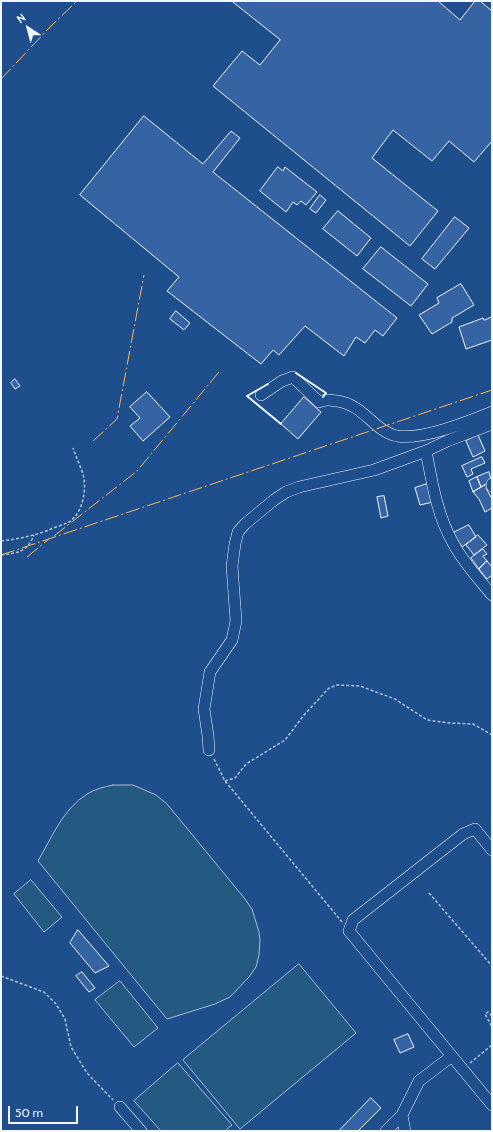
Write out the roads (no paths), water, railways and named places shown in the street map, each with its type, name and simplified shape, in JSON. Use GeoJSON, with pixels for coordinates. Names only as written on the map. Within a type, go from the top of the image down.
{"type":"FeatureCollection","features":[{"type":"Feature","properties":{"kind":"street"},"geometry":{"type":"LineString","coordinates":[[261,396],[282,381],[293,377],[319,402],[326,399],[346,402],[356,407],[384,431],[405,437],[451,428],[492,412]]}},
{"type":"Feature","properties":{"kind":"street"},"geometry":{"type":"LineString","coordinates":[[209,750],[204,709],[210,672],[232,640],[236,621],[232,566],[238,532],[245,524],[286,492],[298,487],[374,470],[492,424]]}},
{"type":"Feature","properties":{"kind":"street"},"geometry":{"type":"LineString","coordinates":[[426,451],[438,507],[452,542],[464,561],[492,595]]}},
{"type":"Feature","properties":{"kind":"street"},"geometry":{"type":"LineString","coordinates":[[492,850],[475,829],[463,834],[353,920],[349,931],[492,1105]]}},
{"type":"Feature","properties":{"kind":"street"},"geometry":{"type":"LineString","coordinates":[[386,1131],[402,1115],[419,1081],[452,1056]]}},
{"type":"Feature","properties":{"kind":"street"},"geometry":{"type":"LineString","coordinates":[[120,1107],[141,1131]]}},
{"type":"Feature","properties":{"kind":"street"},"geometry":{"type":"LineString","coordinates":[[402,1115],[405,1131]]}}]}
